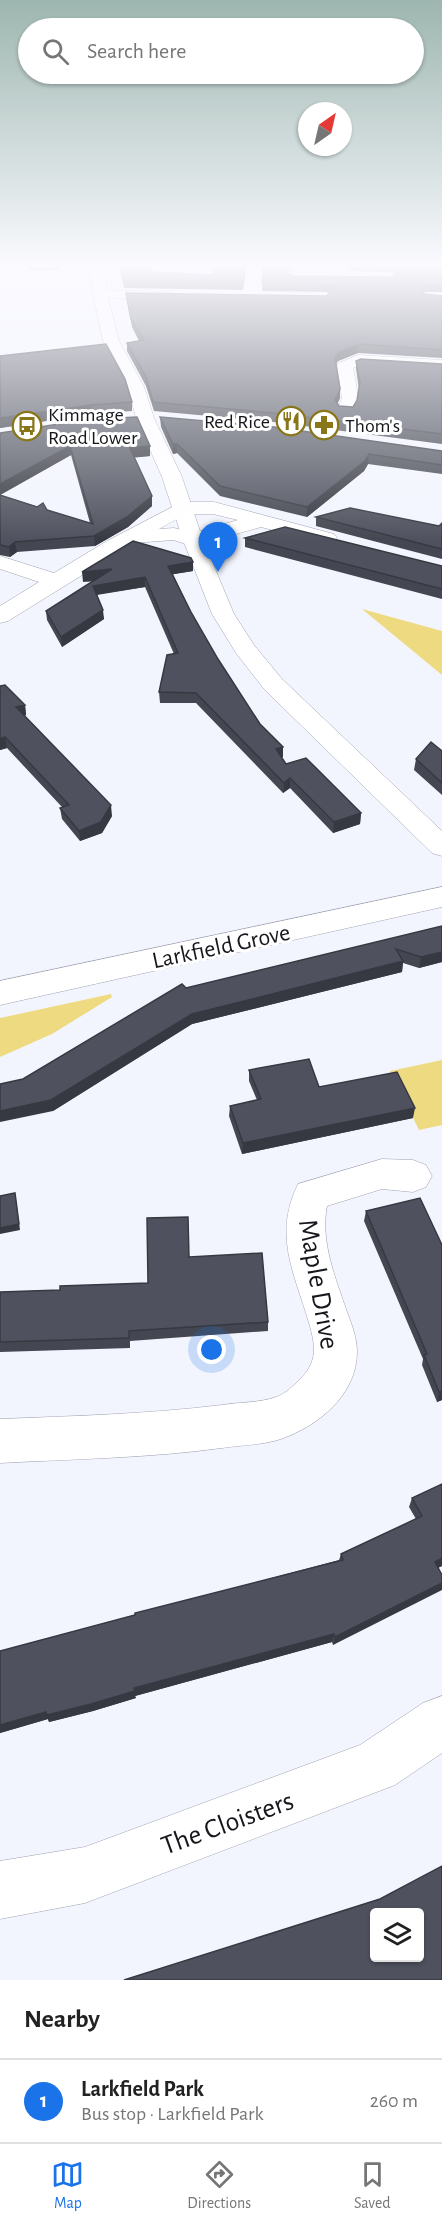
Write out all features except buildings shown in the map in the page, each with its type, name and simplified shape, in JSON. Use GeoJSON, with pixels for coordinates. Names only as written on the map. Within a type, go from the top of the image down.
{"type":"FeatureCollection","features":[{"type":"Feature","properties":{"kind":"street"},"geometry":{"type":"LineString","coordinates":[[119,355],[136,387],[136,418],[172,477],[193,540],[223,614],[244,648],[273,684],[442,847]]}},
{"type":"Feature","properties":{"kind":"street"},"geometry":{"type":"LineString","coordinates":[[346,410],[350,398],[345,366],[358,360],[442,364]]}},
{"type":"Feature","properties":{"kind":"street"},"geometry":{"type":"LineString","coordinates":[[136,418],[168,419]]}},
{"type":"Feature","properties":{"kind":"street"},"geometry":{"type":"LineString","coordinates":[[0,616],[125,539],[182,508],[214,508],[342,542]]}},
{"type":"Feature","properties":{"kind":"street"},"geometry":{"type":"LineString","coordinates":[[125,539],[155,534],[174,534],[193,540],[258,521]]}},
{"type":"Feature","properties":{"kind":"street"},"geometry":{"type":"LineString","coordinates":[[0,562],[57,581]]}},
{"type":"Feature","properties":{"kind":"street","name":"Larkfield Grove"},"geometry":{"type":"LineString","coordinates":[[0,993],[442,897]]}},
{"type":"Feature","properties":{"kind":"street","name":"Maple Drive"},"geometry":{"type":"LineString","coordinates":[[0,1441],[138,1434],[219,1426],[285,1416],[305,1404],[325,1383],[333,1367],[337,1348],[307,1241],[303,1221],[307,1204],[312,1195],[382,1174],[413,1176]]}},
{"type":"Feature","properties":{"kind":"street","name":"The Cloisters"},"geometry":{"type":"LineString","coordinates":[[0,1890],[85,1875],[376,1766],[442,1722]]}},
{"type":"Feature","properties":{"kind":"shaded area"},"geometry":{"type":"Polygon","coordinates":[[[362,609],[442,631],[442,675],[362,609]]]}},
{"type":"Feature","properties":{"kind":"shaded area"},"geometry":{"type":"Polygon","coordinates":[[[111,994],[112,997],[52,1034],[0,1057],[0,1018],[111,994]]]}},
{"type":"Feature","properties":{"kind":"shaded area"},"geometry":{"type":"Polygon","coordinates":[[[442,1060],[442,1125],[419,1130],[390,1071],[442,1060]]]}},
{"type":"Feature","properties":{"kind":"place","name":"Red Rice"},"geometry":{"type":"Point","coordinates":[291,421]}},
{"type":"Feature","properties":{"kind":"place","name":"Thom's"},"geometry":{"type":"Point","coordinates":[324,425]}},
{"type":"Feature","properties":{"kind":"place","name":"Kimmage Road Lower"},"geometry":{"type":"Point","coordinates":[27,426]}},
{"type":"Feature","properties":{"kind":"place","name":"Larkfield Park"},"geometry":{"type":"Point","coordinates":[218,572]}}]}
